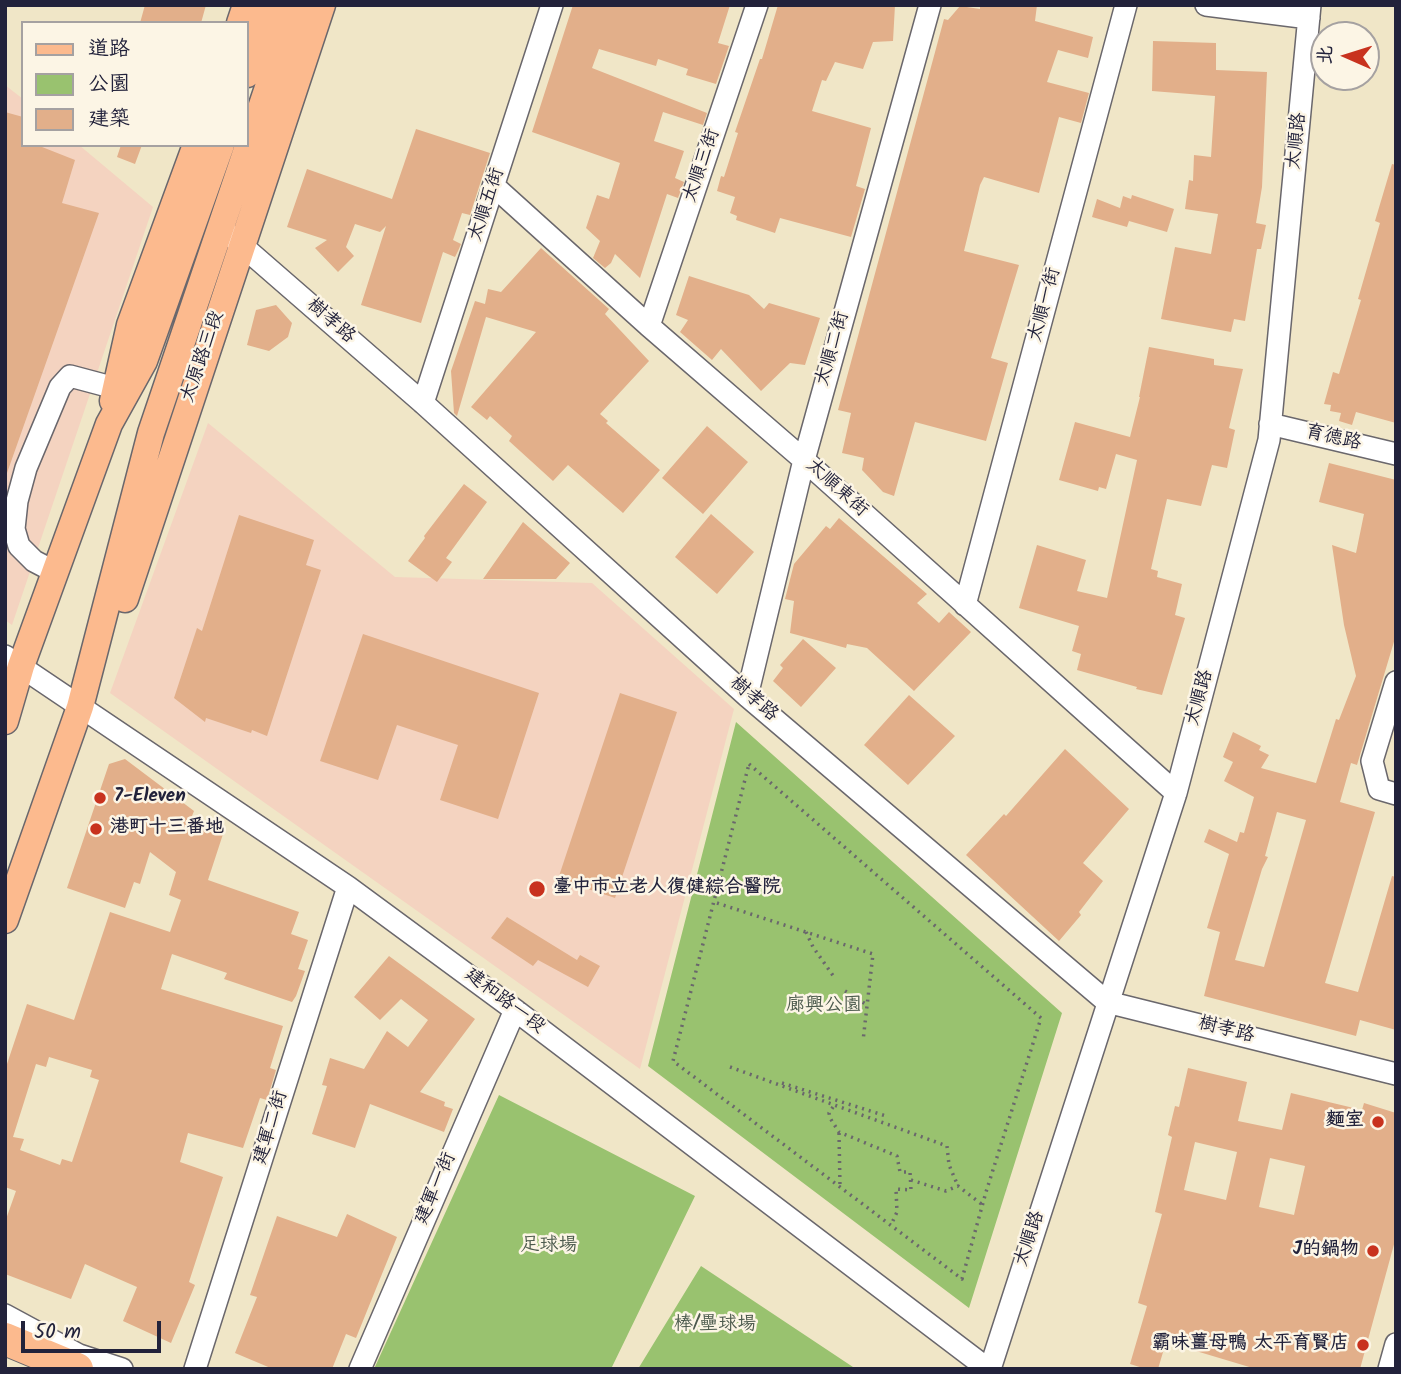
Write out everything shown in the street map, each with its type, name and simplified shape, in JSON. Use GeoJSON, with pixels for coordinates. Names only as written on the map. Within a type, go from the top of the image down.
{"type":"FeatureCollection","features":[{"type":"Feature","properties":{"kind":"highway"},"geometry":{"type":"LineString","coordinates":[[5,1339],[77,1369]]}},
{"type":"Feature","properties":{"kind":"main road"},"geometry":{"type":"LineString","coordinates":[[248,71],[270,5]]}},
{"type":"Feature","properties":{"kind":"main road","name":"太原路三段"},"geometry":{"type":"LineString","coordinates":[[5,920],[80,707],[102,662],[120,613],[296,5]]}},
{"type":"Feature","properties":{"kind":"main road","name":"太原路三段"},"geometry":{"type":"LineString","coordinates":[[231,237],[322,5]]}},
{"type":"Feature","properties":{"kind":"main road"},"geometry":{"type":"LineString","coordinates":[[5,722],[13,661],[55,572],[109,424],[144,361],[185,211],[196,147]]}},
{"type":"Feature","properties":{"kind":"main road"},"geometry":{"type":"LineString","coordinates":[[109,424],[130,325],[185,211],[220,147]]}},
{"type":"Feature","properties":{"kind":"street","name":"太順五街"},"geometry":{"type":"LineString","coordinates":[[423,403],[552,5]]}},
{"type":"Feature","properties":{"kind":"street","name":"太順三街"},"geometry":{"type":"LineString","coordinates":[[649,327],[757,5]]}},
{"type":"Feature","properties":{"kind":"street","name":"太順二街"},"geometry":{"type":"LineString","coordinates":[[747,696],[804,460],[930,5]]}},
{"type":"Feature","properties":{"kind":"street","name":"太順一街"},"geometry":{"type":"LineString","coordinates":[[965,605],[1126,5]]}},
{"type":"Feature","properties":{"kind":"street"},"geometry":{"type":"LineString","coordinates":[[1206,5],[1310,12]]}},
{"type":"Feature","properties":{"kind":"street","name":"太順路"},"geometry":{"type":"LineString","coordinates":[[989,1369],[1176,793],[1269,440],[1310,12]]}},
{"type":"Feature","properties":{"kind":"street","name":"太順東街"},"geometry":{"type":"LineString","coordinates":[[495,187],[649,327],[804,460],[1176,793]]}},
{"type":"Feature","properties":{"kind":"street","name":"樹孝路"},"geometry":{"type":"LineString","coordinates":[[185,211],[231,237],[423,403],[747,696],[1107,1002],[1396,1074]]}},
{"type":"Feature","properties":{"kind":"street"},"geometry":{"type":"LineString","coordinates":[[55,572],[34,561],[19,545],[14,528],[26,468],[60,387],[70,376],[115,388]]}},
{"type":"Feature","properties":{"kind":"street","name":"育德路"},"geometry":{"type":"LineString","coordinates":[[1270,424],[1396,454]]}},
{"type":"Feature","properties":{"kind":"street","name":"建和路一段"},"geometry":{"type":"LineString","coordinates":[[13,661],[348,887],[989,1369]]}},
{"type":"Feature","properties":{"kind":"street"},"geometry":{"type":"LineString","coordinates":[[1396,682],[1372,761],[1379,789],[1396,794]]}},
{"type":"Feature","properties":{"kind":"street","name":"建軍二街"},"geometry":{"type":"LineString","coordinates":[[195,1369],[348,887]]}},
{"type":"Feature","properties":{"kind":"street","name":"建軍一街"},"geometry":{"type":"LineString","coordinates":[[360,1369],[515,1010]]}},
{"type":"Feature","properties":{"kind":"street"},"geometry":{"type":"LineString","coordinates":[[5,1315],[79,1354],[122,1369]]}},
{"type":"Feature","properties":{"kind":"path"},"geometry":{"type":"LineString","coordinates":[[749,764],[1041,1018],[990,1179],[962,1279],[840,1187],[673,1061],[749,764]]}},
{"type":"Feature","properties":{"kind":"path"},"geometry":{"type":"LineString","coordinates":[[717,903],[873,954],[863,1041]]}},
{"type":"Feature","properties":{"kind":"path"},"geometry":{"type":"LineString","coordinates":[[806,932],[834,977]]}},
{"type":"Feature","properties":{"kind":"path"},"geometry":{"type":"LineString","coordinates":[[845,991],[867,1006]]}},
{"type":"Feature","properties":{"kind":"path"},"geometry":{"type":"LineString","coordinates":[[886,1116],[730,1067],[947,1146],[949,1165],[958,1186],[984,1206]]}},
{"type":"Feature","properties":{"kind":"path"},"geometry":{"type":"LineString","coordinates":[[833,1107],[829,1113],[839,1132],[840,1187]]}},
{"type":"Feature","properties":{"kind":"path"},"geometry":{"type":"LineString","coordinates":[[839,1132],[897,1156],[900,1172],[910,1172],[911,1190],[897,1189],[897,1212],[891,1225]]}},
{"type":"Feature","properties":{"kind":"path"},"geometry":{"type":"LineString","coordinates":[[911,1180],[946,1191],[958,1186]]}},
{"type":"Feature","properties":{"kind":"shaded area"},"geometry":{"type":"Polygon","coordinates":[[[5,85],[21,97],[21,147],[81,147],[153,207],[12,625],[5,620],[5,85]]]}},
{"type":"Feature","properties":{"kind":"shaded area","name":"臺中市立老人復健綜合醫院"},"geometry":{"type":"Polygon","coordinates":[[[208,423],[395,577],[592,583],[734,709],[640,1069],[110,693],[208,423]]]}},
{"type":"Feature","properties":{"kind":"green space","name":"廊興公園"},"geometry":{"type":"Polygon","coordinates":[[[736,722],[1062,1013],[969,1308],[648,1066],[736,722]]]}},
{"type":"Feature","properties":{"kind":"green space","name":"足球場"},"geometry":{"type":"Polygon","coordinates":[[[499,1095],[695,1196],[611,1369],[374,1369],[499,1095]]]}},
{"type":"Feature","properties":{"kind":"green space","name":"棒/壘球場"},"geometry":{"type":"Polygon","coordinates":[[[701,1266],[856,1369],[638,1369],[701,1266]]]}},
{"type":"Feature","properties":{"kind":"building"},"geometry":{"type":"Polygon","coordinates":[[[145,5],[206,5],[202,21],[141,21],[145,5]]]}},
{"type":"Feature","properties":{"kind":"building"},"geometry":{"type":"Polygon","coordinates":[[[573,5],[730,5],[718,43],[729,46],[716,84],[686,75],[688,69],[658,59],[656,66],[599,49],[592,68],[707,113],[703,125],[663,112],[654,141],[684,151],[675,178],[684,182],[678,198],[667,194],[640,278],[615,254],[605,268],[593,258],[600,241],[586,228],[597,195],[609,199],[620,163],[532,132],[573,5]]]}},
{"type":"Feature","properties":{"kind":"building"},"geometry":{"type":"Polygon","coordinates":[[[778,5],[895,5],[893,41],[873,42],[863,69],[835,62],[826,81],[822,80],[812,111],[871,128],[856,186],[865,189],[851,237],[780,218],[775,233],[736,220],[737,216],[730,213],[735,197],[717,191],[721,176],[724,177],[738,133],[735,132],[762,59],[778,5]]]}},
{"type":"Feature","properties":{"kind":"building"},"geometry":{"type":"Polygon","coordinates":[[[980,5],[1037,5],[1035,21],[1093,37],[1088,58],[1058,50],[1047,82],[1089,93],[1081,123],[1059,117],[1039,193],[984,177],[980,185],[964,251],[1019,265],[991,358],[1008,363],[986,441],[915,422],[894,496],[883,492],[862,470],[864,458],[842,453],[851,413],[838,410],[944,19],[948,20],[960,6],[980,9],[980,5]]]}},
{"type":"Feature","properties":{"kind":"building"},"geometry":{"type":"Polygon","coordinates":[[[1153,41],[1216,43],[1216,70],[1267,72],[1262,187],[1256,223],[1266,225],[1261,249],[1257,249],[1245,321],[1234,319],[1231,332],[1161,319],[1175,247],[1211,254],[1218,214],[1185,209],[1189,180],[1193,181],[1194,155],[1211,157],[1215,96],[1152,91],[1153,41]]]}},
{"type":"Feature","properties":{"kind":"building"},"geometry":{"type":"Polygon","coordinates":[[[5,112],[21,116],[21,147],[42,147],[75,160],[62,203],[99,213],[7,473],[5,112]]]}},
{"type":"Feature","properties":{"kind":"building"},"geometry":{"type":"Polygon","coordinates":[[[416,129],[490,153],[470,215],[462,213],[453,240],[461,244],[455,257],[443,252],[421,323],[361,305],[386,226],[380,232],[355,224],[346,247],[354,256],[338,272],[315,248],[327,240],[287,227],[307,169],[392,199],[416,129]]]}},
{"type":"Feature","properties":{"kind":"building"},"geometry":{"type":"Polygon","coordinates":[[[120,147],[141,147],[135,164],[117,157],[120,147]]]}},
{"type":"Feature","properties":{"kind":"building"},"geometry":{"type":"Polygon","coordinates":[[[1392,164],[1396,165],[1396,423],[1356,412],[1352,425],[1339,421],[1341,413],[1330,411],[1331,405],[1324,404],[1333,372],[1339,374],[1361,300],[1358,299],[1380,223],[1375,221],[1392,164]]]}},
{"type":"Feature","properties":{"kind":"building"},"geometry":{"type":"Polygon","coordinates":[[[1132,195],[1174,209],[1167,232],[1129,221],[1127,227],[1092,217],[1097,199],[1120,208],[1123,196],[1131,199],[1132,195]]]}},
{"type":"Feature","properties":{"kind":"building"},"geometry":{"type":"Polygon","coordinates":[[[541,248],[609,309],[605,314],[649,361],[600,414],[608,421],[606,423],[660,470],[623,513],[568,465],[553,481],[509,441],[512,436],[490,416],[487,420],[471,407],[536,332],[486,317],[457,416],[454,413],[451,371],[475,301],[485,304],[488,289],[501,292],[541,248]]]}},
{"type":"Feature","properties":{"kind":"building"},"geometry":{"type":"Polygon","coordinates":[[[689,276],[749,295],[764,309],[769,303],[820,318],[805,365],[790,363],[761,391],[721,349],[712,360],[680,332],[688,320],[676,315],[689,276]]]}},
{"type":"Feature","properties":{"kind":"building"},"geometry":{"type":"Polygon","coordinates":[[[276,305],[292,323],[288,337],[269,351],[247,345],[256,310],[276,305]]]}},
{"type":"Feature","properties":{"kind":"building"},"geometry":{"type":"Polygon","coordinates":[[[1149,347],[1214,359],[1214,365],[1243,369],[1229,428],[1235,430],[1227,468],[1212,465],[1201,506],[1167,499],[1151,569],[1158,571],[1157,577],[1182,584],[1175,615],[1185,618],[1162,695],[1077,670],[1081,654],[1072,651],[1079,626],[1019,608],[1037,545],[1086,560],[1077,591],[1107,598],[1137,460],[1116,454],[1106,489],[1099,487],[1098,491],[1059,480],[1075,422],[1130,437],[1149,347]]]}},
{"type":"Feature","properties":{"kind":"building"},"geometry":{"type":"Polygon","coordinates":[[[707,426],[748,462],[703,514],[662,478],[707,426]]]}},
{"type":"Feature","properties":{"kind":"building"},"geometry":{"type":"Polygon","coordinates":[[[1329,463],[1396,480],[1396,635],[1357,765],[1351,763],[1340,802],[1375,812],[1325,983],[1358,992],[1392,876],[1396,877],[1396,1030],[1360,1020],[1356,1036],[1204,996],[1220,932],[1207,928],[1229,854],[1204,842],[1209,829],[1237,842],[1240,832],[1244,833],[1254,797],[1224,781],[1233,762],[1223,757],[1233,732],[1261,746],[1259,750],[1269,755],[1261,768],[1316,783],[1336,719],[1339,720],[1356,676],[1344,625],[1332,545],[1356,553],[1364,514],[1319,502],[1329,463]],[[1277,812],[1265,856],[1268,857],[1235,960],[1264,967],[1306,820],[1277,812]]]}},
{"type":"Feature","properties":{"kind":"building"},"geometry":{"type":"Polygon","coordinates":[[[464,484],[487,502],[446,558],[452,562],[437,582],[408,561],[464,484]]]}},
{"type":"Feature","properties":{"kind":"building"},"geometry":{"type":"Polygon","coordinates":[[[711,514],[754,552],[717,594],[675,557],[711,514]]]}},
{"type":"Feature","properties":{"kind":"building"},"geometry":{"type":"Polygon","coordinates":[[[239,515],[314,540],[306,565],[321,570],[267,736],[206,718],[205,722],[174,698],[197,628],[202,631],[239,515]]]}},
{"type":"Feature","properties":{"kind":"building"},"geometry":{"type":"Polygon","coordinates":[[[839,518],[927,594],[917,603],[939,623],[949,612],[971,632],[914,691],[867,648],[847,644],[846,648],[790,633],[794,601],[785,599],[794,564],[826,526],[830,529],[839,518]]]}},
{"type":"Feature","properties":{"kind":"building"},"geometry":{"type":"Polygon","coordinates":[[[523,522],[570,563],[556,579],[483,579],[523,522]]]}},
{"type":"Feature","properties":{"kind":"building"},"geometry":{"type":"Polygon","coordinates":[[[363,634],[539,693],[498,819],[440,800],[458,745],[397,725],[378,780],[320,761],[363,634]]]}},
{"type":"Feature","properties":{"kind":"building"},"geometry":{"type":"Polygon","coordinates":[[[803,639],[836,668],[801,707],[773,681],[783,668],[780,665],[803,639]]]}},
{"type":"Feature","properties":{"kind":"building"},"geometry":{"type":"Polygon","coordinates":[[[620,693],[677,712],[615,898],[558,879],[620,693]]]}},
{"type":"Feature","properties":{"kind":"building"},"geometry":{"type":"Polygon","coordinates":[[[909,695],[955,736],[908,785],[864,745],[909,695]]]}},
{"type":"Feature","properties":{"kind":"building"},"geometry":{"type":"Polygon","coordinates":[[[1065,749],[1129,809],[1083,863],[1103,881],[1079,912],[1081,915],[1059,941],[966,855],[1004,814],[1006,816],[1065,749]]]}},
{"type":"Feature","properties":{"kind":"building"},"geometry":{"type":"Polygon","coordinates":[[[125,759],[194,811],[192,816],[224,831],[208,880],[299,912],[291,934],[308,940],[298,969],[305,971],[292,1002],[224,979],[227,973],[172,954],[161,989],[283,1026],[270,1068],[276,1070],[267,1100],[260,1098],[243,1148],[188,1133],[180,1162],[223,1177],[189,1282],[195,1285],[171,1343],[123,1321],[137,1287],[85,1264],[71,1299],[5,1274],[5,1222],[16,1191],[5,1187],[5,1070],[27,1004],[74,1020],[110,912],[170,932],[181,900],[169,895],[176,872],[150,852],[140,884],[134,882],[125,908],[67,888],[109,764],[125,759]],[[49,1057],[46,1067],[36,1064],[13,1137],[24,1139],[20,1150],[60,1165],[62,1159],[72,1162],[99,1080],[90,1077],[92,1070],[49,1057]]]}},
{"type":"Feature","properties":{"kind":"building"},"geometry":{"type":"Polygon","coordinates":[[[507,917],[577,960],[580,955],[600,966],[588,987],[538,960],[533,966],[491,938],[507,917]]]}},
{"type":"Feature","properties":{"kind":"building"},"geometry":{"type":"Polygon","coordinates":[[[389,956],[475,1019],[420,1092],[445,1102],[444,1106],[453,1109],[444,1132],[370,1104],[355,1148],[312,1134],[327,1086],[322,1085],[330,1058],[364,1069],[387,1031],[408,1047],[428,1020],[401,999],[380,1020],[354,997],[389,956]]]}},
{"type":"Feature","properties":{"kind":"building"},"geometry":{"type":"Polygon","coordinates":[[[1188,1068],[1247,1082],[1238,1121],[1282,1130],[1291,1093],[1362,1110],[1364,1103],[1396,1113],[1396,1237],[1360,1369],[1256,1369],[1166,1342],[1158,1369],[1146,1369],[1130,1364],[1147,1306],[1138,1303],[1162,1214],[1155,1212],[1172,1137],[1168,1135],[1175,1106],[1179,1107],[1188,1068]],[[1195,1142],[1184,1190],[1226,1200],[1237,1152],[1195,1142]],[[1270,1158],[1259,1207],[1294,1215],[1305,1166],[1270,1158]]]}},
{"type":"Feature","properties":{"kind":"building"},"geometry":{"type":"Polygon","coordinates":[[[347,1214],[397,1237],[356,1338],[346,1334],[332,1369],[273,1369],[235,1353],[257,1297],[250,1295],[277,1216],[337,1237],[347,1214]]]}},
{"type":"Feature","properties":{"kind":"place","name":"7-Eleven"},"geometry":{"type":"Point","coordinates":[100,798]}},
{"type":"Feature","properties":{"kind":"place","name":"港町十三番地"},"geometry":{"type":"Point","coordinates":[96,829]}},
{"type":"Feature","properties":{"kind":"place","name":"臺中市立老人復健綜合醫院"},"geometry":{"type":"Point","coordinates":[537,889]}},
{"type":"Feature","properties":{"kind":"place","name":"麵室"},"geometry":{"type":"Point","coordinates":[1378,1122]}},
{"type":"Feature","properties":{"kind":"place","name":"J的鍋物"},"geometry":{"type":"Point","coordinates":[1373,1251]}},
{"type":"Feature","properties":{"kind":"place","name":"霸味薑母鴨 太平育賢店"},"geometry":{"type":"Point","coordinates":[1363,1345]}}]}
